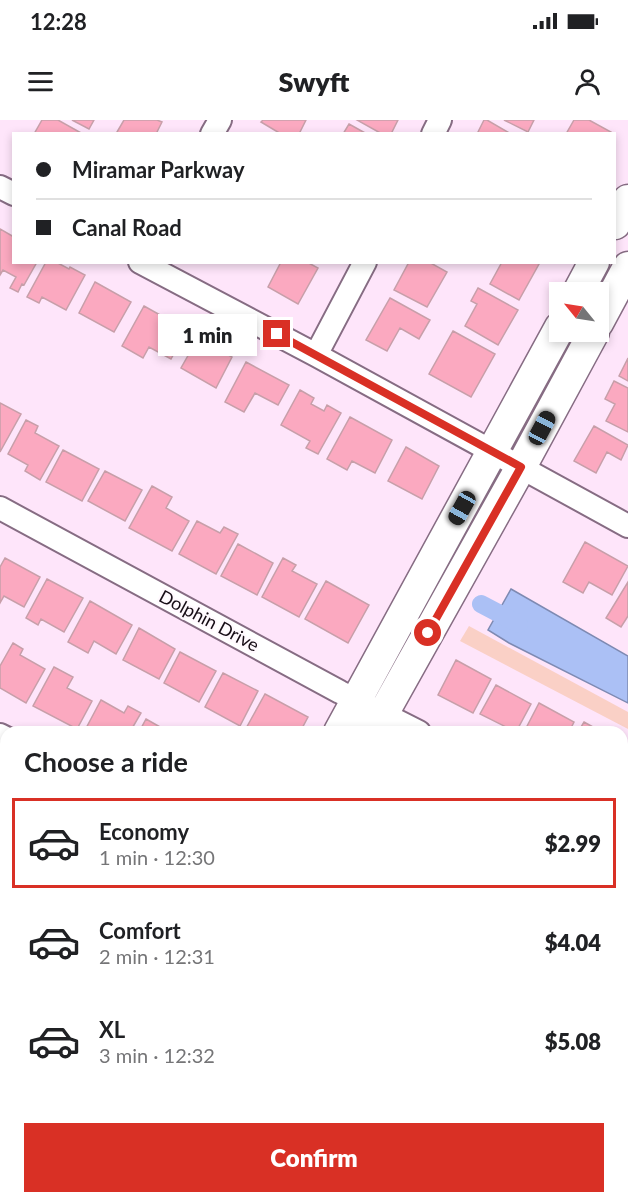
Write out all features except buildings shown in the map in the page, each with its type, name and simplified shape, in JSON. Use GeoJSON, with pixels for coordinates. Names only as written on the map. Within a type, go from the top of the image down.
{"type":"FeatureCollection","features":[{"type":"Feature","properties":{"kind":"main road"},"geometry":{"type":"LineString","coordinates":[[616,222],[628,200]]}},
{"type":"Feature","properties":{"kind":"main road"},"geometry":{"type":"LineString","coordinates":[[583,282],[593,264]]}},
{"type":"Feature","properties":{"kind":"main road"},"geometry":{"type":"LineString","coordinates":[[609,302],[628,267]]}},
{"type":"Feature","properties":{"kind":"main road"},"geometry":{"type":"LineString","coordinates":[[371,715],[493,452],[552,342]]}},
{"type":"Feature","properties":{"kind":"main road"},"geometry":{"type":"LineString","coordinates":[[350,726],[371,715],[521,467],[589,342]]}},
{"type":"Feature","properties":{"kind":"street"},"geometry":{"type":"LineString","coordinates":[[143,264],[316,355],[628,526]]}},
{"type":"Feature","properties":{"kind":"street"},"geometry":{"type":"LineString","coordinates":[[316,355],[364,264]]}},
{"type":"Feature","properties":{"kind":"street","name":"Dolphin Drive"},"geometry":{"type":"LineString","coordinates":[[0,508],[371,715],[402,726]]}},
{"type":"Feature","properties":{"kind":"shaded area"},"geometry":{"type":"Polygon","coordinates":[[[469,626],[628,712],[628,726],[622,726],[460,641],[469,626]]]}},
{"type":"Feature","properties":{"kind":"water"},"geometry":{"type":"Polygon","coordinates":[[[511,589],[628,656],[628,703],[509,643],[488,630],[511,589]]]}},
{"type":"Feature","properties":{"kind":"waterway"},"geometry":{"type":"LineString","coordinates":[[481,604],[519,624]]}},
{"type":"Feature","properties":{"kind":"route"},"geometry":{"type":"LineString","coordinates":[[277,334],[521,467],[428,633]]}}]}
